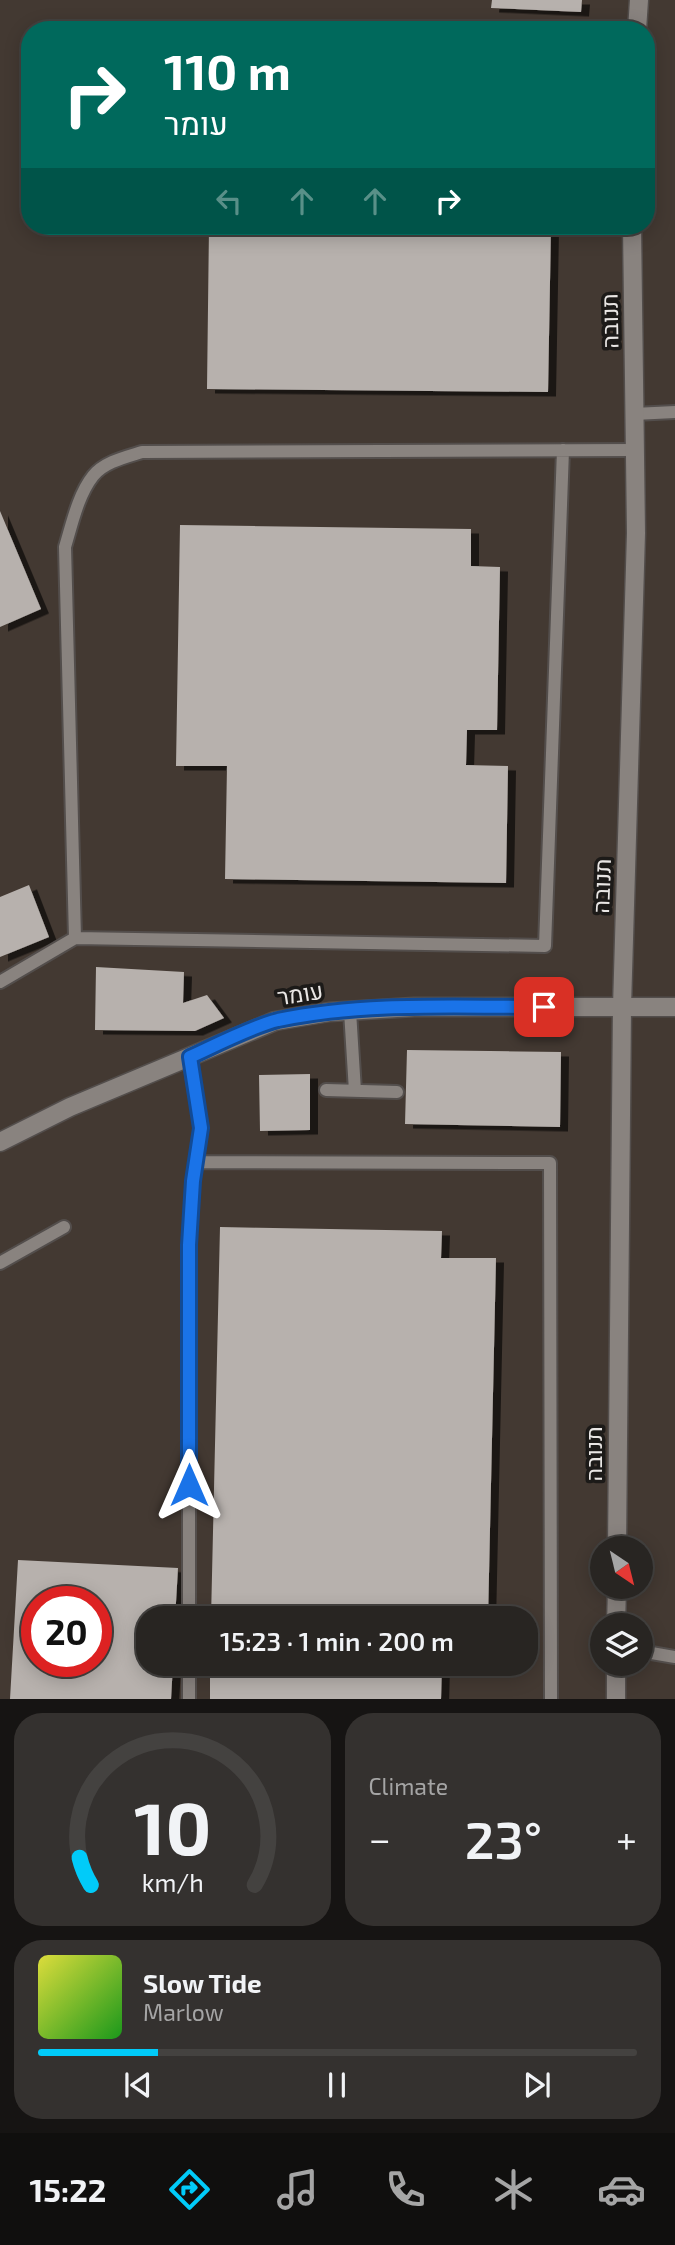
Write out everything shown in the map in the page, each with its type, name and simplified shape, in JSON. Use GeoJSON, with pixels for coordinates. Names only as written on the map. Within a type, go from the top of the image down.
{"type":"FeatureCollection","features":[{"type":"Feature","properties":{"kind":"street"},"geometry":{"type":"LineString","coordinates":[[638,21],[639,0]]}},
{"type":"Feature","properties":{"kind":"street","name":"תנובה"},"geometry":{"type":"LineString","coordinates":[[617,1536],[622,1007],[636,533],[632,235]]}},
{"type":"Feature","properties":{"kind":"street","name":"עומר"},"geometry":{"type":"LineString","coordinates":[[0,1142],[70,1107],[275,1021],[350,1011],[414,1007],[675,1007]]}},
{"type":"Feature","properties":{"kind":"street"},"geometry":{"type":"LineString","coordinates":[[616,1676],[616,1699]]}},
{"type":"Feature","properties":{"kind":"lane"},"geometry":{"type":"LineString","coordinates":[[634,414],[675,412]]}},
{"type":"Feature","properties":{"kind":"lane"},"geometry":{"type":"LineString","coordinates":[[0,982],[75,938],[545,946],[563,450]]}},
{"type":"Feature","properties":{"kind":"lane"},"geometry":{"type":"LineString","coordinates":[[75,938],[65,547],[80,502],[94,475],[110,463],[142,452],[635,450]]}},
{"type":"Feature","properties":{"kind":"lane"},"geometry":{"type":"LineString","coordinates":[[350,1011],[355,1091]]}},
{"type":"Feature","properties":{"kind":"lane"},"geometry":{"type":"LineString","coordinates":[[189,1606],[189,1245],[201,1128],[190,1057]]}},
{"type":"Feature","properties":{"kind":"lane"},"geometry":{"type":"LineString","coordinates":[[326,1090],[397,1092]]}},
{"type":"Feature","properties":{"kind":"lane"},"geometry":{"type":"LineString","coordinates":[[196,1162],[550,1163],[551,1699]]}},
{"type":"Feature","properties":{"kind":"lane"},"geometry":{"type":"LineString","coordinates":[[0,1263],[64,1227]]}},
{"type":"Feature","properties":{"kind":"lane"},"geometry":{"type":"LineString","coordinates":[[653,1653],[675,1657]]}},
{"type":"Feature","properties":{"kind":"lane"},"geometry":{"type":"LineString","coordinates":[[189,1676],[189,1699]]}},
{"type":"Feature","properties":{"kind":"shaded area"},"geometry":{"type":"Polygon","coordinates":[[[0,0],[675,0],[675,1699],[0,1699],[0,0]]]}},
{"type":"Feature","properties":{"kind":"building"},"geometry":{"type":"Polygon","coordinates":[[[492,0],[582,0],[581,12],[491,8],[492,0]]]}},
{"type":"Feature","properties":{"kind":"building"},"geometry":{"type":"Polygon","coordinates":[[[209,235],[551,235],[548,392],[207,389],[209,235]]]}},
{"type":"Feature","properties":{"kind":"building"},"geometry":{"type":"Polygon","coordinates":[[[0,511],[41,609],[0,627],[0,511]]]}},
{"type":"Feature","properties":{"kind":"building"},"geometry":{"type":"Polygon","coordinates":[[[180,525],[471,529],[471,566],[500,567],[497,730],[467,730],[466,765],[508,766],[506,883],[225,879],[227,766],[176,766],[180,525]]]}},
{"type":"Feature","properties":{"kind":"building"},"geometry":{"type":"Polygon","coordinates":[[[29,885],[49,937],[0,957],[0,897],[29,885]]]}},
{"type":"Feature","properties":{"kind":"building"},"geometry":{"type":"Polygon","coordinates":[[[96,967],[184,972],[183,1003],[207,995],[224,1018],[195,1031],[95,1030],[96,967]]]}},
{"type":"Feature","properties":{"kind":"building"},"geometry":{"type":"Polygon","coordinates":[[[407,1050],[561,1052],[560,1127],[405,1124],[407,1050]]]}},
{"type":"Feature","properties":{"kind":"building"},"geometry":{"type":"Polygon","coordinates":[[[310,1074],[310,1130],[260,1131],[259,1075],[310,1074]]]}},
{"type":"Feature","properties":{"kind":"building"},"geometry":{"type":"Polygon","coordinates":[[[220,1227],[442,1231],[441,1258],[496,1258],[488,1606],[211,1606],[220,1227]]]}},
{"type":"Feature","properties":{"kind":"building"},"geometry":{"type":"Polygon","coordinates":[[[18,1560],[178,1568],[176,1606],[136,1606],[136,1676],[172,1676],[171,1699],[10,1699],[18,1560]]]}},
{"type":"Feature","properties":{"kind":"building"},"geometry":{"type":"Polygon","coordinates":[[[210,1676],[442,1676],[441,1699],[210,1699],[210,1676]]]}},
{"type":"Feature","properties":{"kind":"route"},"geometry":{"type":"LineString","coordinates":[[189,1485],[189,1245],[193,1181],[201,1128],[190,1057],[275,1021],[329,1012],[414,1007],[544,1007]]}}]}
